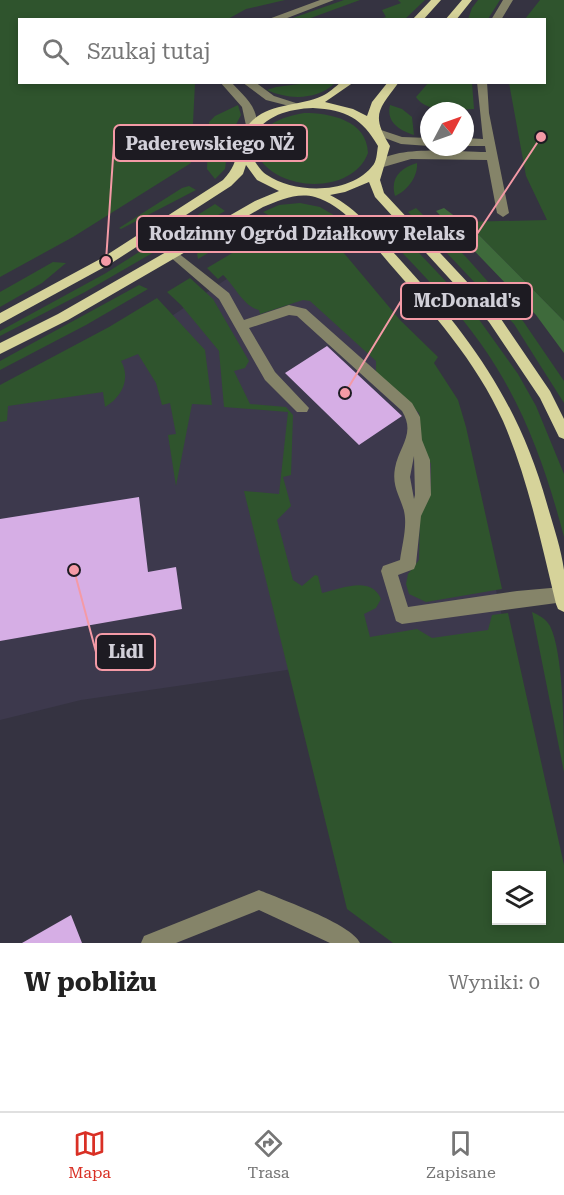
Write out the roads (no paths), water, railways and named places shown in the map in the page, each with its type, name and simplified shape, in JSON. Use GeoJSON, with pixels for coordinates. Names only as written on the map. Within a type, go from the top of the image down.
{"type":"FeatureCollection","features":[{"type":"Feature","properties":{"kind":"main road"},"geometry":{"type":"LineString","coordinates":[[419,18],[436,0]]}},
{"type":"Feature","properties":{"kind":"main road"},"geometry":{"type":"LineString","coordinates":[[452,18],[467,0]]}},
{"type":"Feature","properties":{"kind":"main road"},"geometry":{"type":"LineString","coordinates":[[0,319],[106,261],[227,183],[239,171],[244,154],[244,141],[251,128],[275,111],[327,98],[346,84]]}},
{"type":"Feature","properties":{"kind":"main road"},"geometry":{"type":"LineString","coordinates":[[393,84],[374,109],[371,120],[384,151],[374,180],[379,194],[494,319],[546,396],[564,433]]}},
{"type":"Feature","properties":{"kind":"main road"},"geometry":{"type":"LineString","coordinates":[[300,105],[326,105],[348,110],[375,129]]}},
{"type":"Feature","properties":{"kind":"main road"},"geometry":{"type":"LineString","coordinates":[[244,154],[252,169],[267,182],[300,192],[316,194],[335,201],[350,212],[447,320],[483,372],[518,441],[536,494],[563,600]]}},
{"type":"Feature","properties":{"kind":"main road"},"geometry":{"type":"LineString","coordinates":[[316,194],[351,187],[368,178],[378,167]]}},
{"type":"Feature","properties":{"kind":"main road"},"geometry":{"type":"LineString","coordinates":[[0,349],[63,316],[273,197],[300,192]]}},
{"type":"Feature","properties":{"kind":"street"},"geometry":{"type":"LineString","coordinates":[[277,18],[329,0]]}},
{"type":"Feature","properties":{"kind":"street"},"geometry":{"type":"LineString","coordinates":[[497,18],[508,0]]}},
{"type":"Feature","properties":{"kind":"street"},"geometry":{"type":"LineString","coordinates":[[227,84],[249,106],[252,115],[251,128]]}},
{"type":"Feature","properties":{"kind":"street"},"geometry":{"type":"LineString","coordinates":[[250,84],[270,98],[300,105]]}},
{"type":"Feature","properties":{"kind":"street"},"geometry":{"type":"LineString","coordinates":[[482,84],[484,113],[503,213]]}},
{"type":"Feature","properties":{"kind":"street"},"geometry":{"type":"LineString","coordinates":[[375,129],[401,141],[420,142]]}},
{"type":"Feature","properties":{"kind":"street"},"geometry":{"type":"LineString","coordinates":[[474,142],[491,143]]}},
{"type":"Feature","properties":{"kind":"street"},"geometry":{"type":"LineString","coordinates":[[378,167],[397,156],[494,156]]}},
{"type":"Feature","properties":{"kind":"street"},"geometry":{"type":"LineString","coordinates":[[173,253],[224,296],[270,376],[302,408]]}},
{"type":"Feature","properties":{"kind":"street"},"geometry":{"type":"LineString","coordinates":[[241,326],[289,310],[301,312],[410,410],[413,417],[415,440],[403,458],[402,494],[413,516],[408,564],[389,571],[402,616],[517,599],[563,600]]}},
{"type":"Feature","properties":{"kind":"street"},"geometry":{"type":"LineString","coordinates":[[151,943],[259,900],[318,925],[350,943]]}},
{"type":"Feature","properties":{"kind":"place","name":"Rodzinny Ogród Działkowy Relaks"},"geometry":{"type":"Point","coordinates":[541,137]}},
{"type":"Feature","properties":{"kind":"place","name":"Paderewskiego NŻ"},"geometry":{"type":"Point","coordinates":[106,261]}},
{"type":"Feature","properties":{"kind":"place","name":"McDonald's"},"geometry":{"type":"Point","coordinates":[345,393]}},
{"type":"Feature","properties":{"kind":"place","name":"Lidl"},"geometry":{"type":"Point","coordinates":[74,570]}}]}
